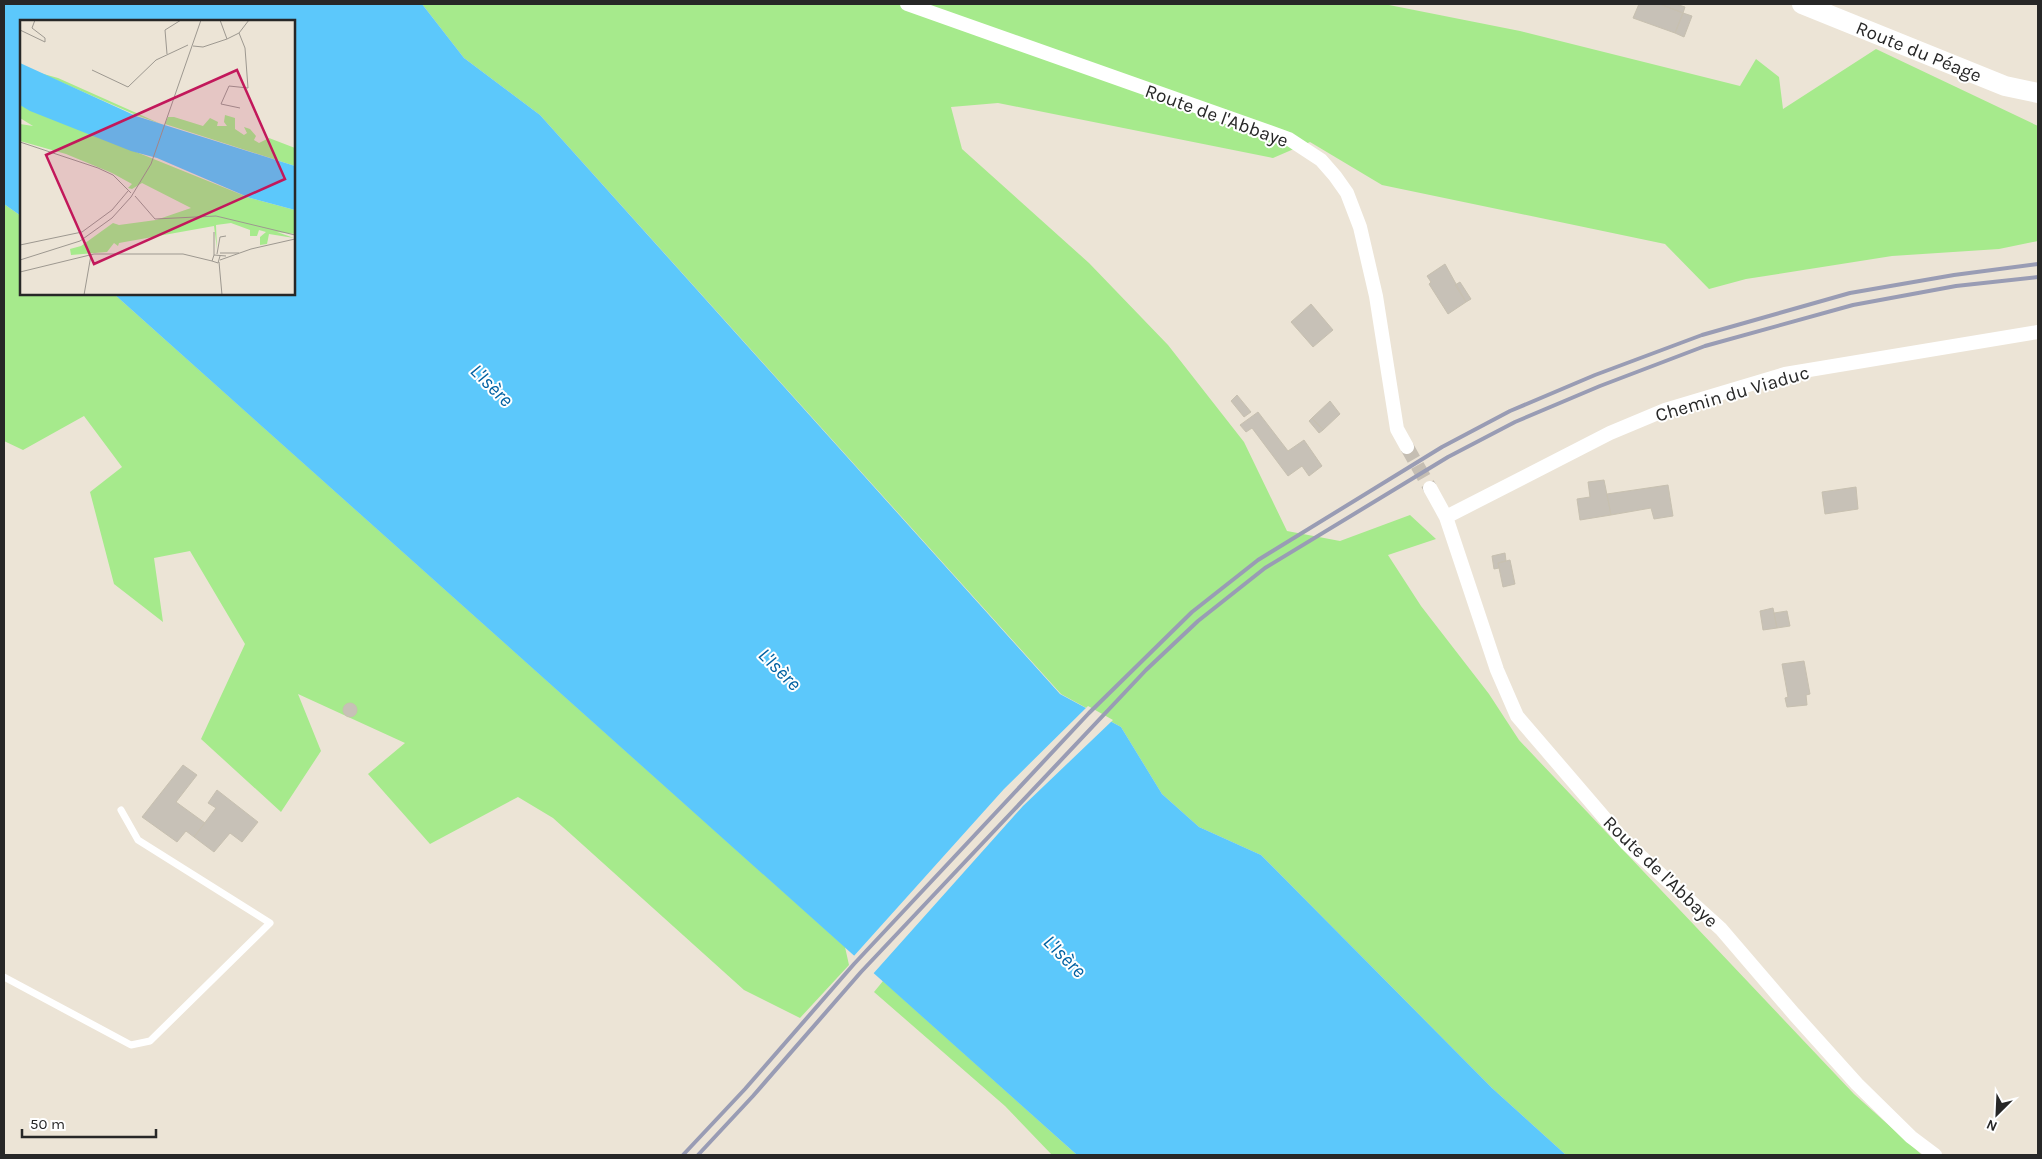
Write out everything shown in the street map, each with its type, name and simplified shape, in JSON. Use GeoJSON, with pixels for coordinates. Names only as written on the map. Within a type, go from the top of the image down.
{"type":"FeatureCollection","features":[{"type":"Feature","properties":{"kind":"street","name":"Route de l'Abbaye"},"geometry":{"type":"LineString","coordinates":[[907,4],[1289,139],[1321,160],[1347,193],[1360,228],[1376,296],[1397,429],[1407,447]]}},
{"type":"Feature","properties":{"kind":"street","name":"Route du Péage"},"geometry":{"type":"LineString","coordinates":[[1802,4],[2005,86],[2038,91]]}},
{"type":"Feature","properties":{"kind":"street","name":"Chemin du Viaduc"},"geometry":{"type":"LineString","coordinates":[[1446,517],[1610,433],[1665,410],[1785,374],[2038,332]]}},
{"type":"Feature","properties":{"kind":"street","name":"Route de l'Abbaye"},"geometry":{"type":"LineString","coordinates":[[1430,488],[1446,517],[1497,670],[1517,716],[1626,844],[1721,929],[1857,1084],[1911,1137],[1935,1155]]}},
{"type":"Feature","properties":{"kind":"lane"},"geometry":{"type":"LineString","coordinates":[[4,977],[131,1045],[150,1041],[270,923],[138,840],[121,810]]}},
{"type":"Feature","properties":{"kind":"green space"},"geometry":{"type":"Polygon","coordinates":[[[422,4],[1384,4],[1520,31],[1740,86],[1756,59],[1779,77],[1783,109],[1876,49],[2038,126],[2038,241],[1999,249],[1892,256],[1746,279],[1709,289],[1665,244],[1382,185],[1310,142],[1273,158],[998,103],[951,107],[962,149],[1089,263],[1168,345],[1244,442],[1287,531],[1340,541],[1410,515],[1436,539],[1388,555],[1421,606],[1489,694],[1519,740],[1854,1094],[1922,1155],[1566,1155],[1492,1088],[1261,855],[1199,827],[1162,794],[1121,727],[1061,694],[540,115],[464,58],[422,4]]]}},
{"type":"Feature","properties":{"kind":"green space"},"geometry":{"type":"Polygon","coordinates":[[[4,204],[20,215],[20,295],[115,295],[845,947],[849,965],[800,1018],[744,990],[553,818],[518,797],[430,844],[368,774],[405,743],[298,694],[321,751],[281,812],[201,739],[245,644],[190,551],[154,558],[163,622],[114,584],[90,492],[122,467],[84,416],[23,450],[4,441],[4,204]]]}},
{"type":"Feature","properties":{"kind":"green space"},"geometry":{"type":"Polygon","coordinates":[[[883,981],[1077,1155],[1052,1155],[1005,1106],[874,992],[883,981]]]}},
{"type":"Feature","properties":{"kind":"water","name":"L'Isère"},"geometry":{"type":"Polygon","coordinates":[[[4,4],[422,4],[464,58],[540,115],[1060,694],[1121,727],[1162,794],[1199,827],[1261,855],[1492,1088],[1566,1155],[1077,1155],[115,295],[295,295],[295,20],[20,20],[20,215],[4,204],[4,4]]]}},
{"type":"Feature","properties":{"kind":"pier"},"geometry":{"type":"Polygon","coordinates":[[[1088,706],[1113,720],[1023,806],[872,975],[853,957],[1004,789],[1088,706]]]}},
{"type":"Feature","properties":{"kind":"building"},"geometry":{"type":"Polygon","coordinates":[[[1639,4],[1660,4],[1683,13],[1675,33],[1633,18],[1639,4]]]}},
{"type":"Feature","properties":{"kind":"building"},"geometry":{"type":"Polygon","coordinates":[[[1660,4],[1676,4],[1685,7],[1683,13],[1660,4]]]}},
{"type":"Feature","properties":{"kind":"building"},"geometry":{"type":"Polygon","coordinates":[[[1683,13],[1692,16],[1684,37],[1675,33],[1683,13]]]}},
{"type":"Feature","properties":{"kind":"building"},"geometry":{"type":"Polygon","coordinates":[[[1445,264],[1466,302],[1448,314],[1429,284],[1431,282],[1427,276],[1445,264]]]}},
{"type":"Feature","properties":{"kind":"building"},"geometry":{"type":"Polygon","coordinates":[[[1460,282],[1471,299],[1466,302],[1455,285],[1460,282]]]}},
{"type":"Feature","properties":{"kind":"building"},"geometry":{"type":"Polygon","coordinates":[[[1311,304],[1333,330],[1313,347],[1291,322],[1311,304]]]}},
{"type":"Feature","properties":{"kind":"building"},"geometry":{"type":"Polygon","coordinates":[[[1237,395],[1251,412],[1244,417],[1231,401],[1237,395]]]}},
{"type":"Feature","properties":{"kind":"building"},"geometry":{"type":"Polygon","coordinates":[[[1330,401],[1340,414],[1323,430],[1312,418],[1330,401]]]}},
{"type":"Feature","properties":{"kind":"building"},"geometry":{"type":"Polygon","coordinates":[[[1258,412],[1288,451],[1304,440],[1322,466],[1309,476],[1302,466],[1288,476],[1252,428],[1246,432],[1240,425],[1258,412]]]}},
{"type":"Feature","properties":{"kind":"building"},"geometry":{"type":"Polygon","coordinates":[[[1312,418],[1323,430],[1319,433],[1309,421],[1312,418]]]}},
{"type":"Feature","properties":{"kind":"building"},"geometry":{"type":"Polygon","coordinates":[[[1604,480],[1611,515],[1580,520],[1577,499],[1590,497],[1588,482],[1604,480]]]}},
{"type":"Feature","properties":{"kind":"building"},"geometry":{"type":"Polygon","coordinates":[[[1668,485],[1673,516],[1654,519],[1651,508],[1611,515],[1607,494],[1668,485]]]}},
{"type":"Feature","properties":{"kind":"building"},"geometry":{"type":"Polygon","coordinates":[[[1856,487],[1858,509],[1825,514],[1822,492],[1856,487]]]}},
{"type":"Feature","properties":{"kind":"building"},"geometry":{"type":"Polygon","coordinates":[[[1505,553],[1506,561],[1498,563],[1499,568],[1494,569],[1492,556],[1505,553]]]}},
{"type":"Feature","properties":{"kind":"building"},"geometry":{"type":"Polygon","coordinates":[[[1510,560],[1515,584],[1503,587],[1498,563],[1510,560]]]}},
{"type":"Feature","properties":{"kind":"building"},"geometry":{"type":"Polygon","coordinates":[[[1773,608],[1777,628],[1763,630],[1760,611],[1773,608]]]}},
{"type":"Feature","properties":{"kind":"building"},"geometry":{"type":"Polygon","coordinates":[[[1787,611],[1790,626],[1777,628],[1774,613],[1787,611]]]}},
{"type":"Feature","properties":{"kind":"building"},"geometry":{"type":"Polygon","coordinates":[[[1804,661],[1810,694],[1806,695],[1807,705],[1787,707],[1785,698],[1788,697],[1782,664],[1804,661]]]}},
{"type":"Feature","properties":{"kind":"building"},"geometry":{"type":"Polygon","coordinates":[[[350,703],[355,705],[357,710],[355,715],[350,717],[345,715],[343,710],[345,705],[350,703]]]}},
{"type":"Feature","properties":{"kind":"building"},"geometry":{"type":"Polygon","coordinates":[[[183,765],[197,775],[176,802],[205,823],[194,837],[186,831],[177,842],[142,817],[183,765]]]}},
{"type":"Feature","properties":{"kind":"building"},"geometry":{"type":"Polygon","coordinates":[[[217,790],[258,822],[242,842],[230,833],[214,852],[194,837],[216,808],[208,803],[217,790]]]}},
{"type":"Feature","properties":{"kind":"tunnel"},"geometry":{"type":"LineString","coordinates":[[1407,447],[1430,488]]}},
{"type":"Feature","properties":{"kind":"railway"},"geometry":{"type":"LineString","coordinates":[[683,1155],[745,1089],[854,964],[1089,713],[1192,612],[1258,560],[1442,447],[1510,411],[1595,375],[1702,335],[1850,293],[1954,275],[2038,264]]}},
{"type":"Feature","properties":{"kind":"railway"},"geometry":{"type":"LineString","coordinates":[[698,1155],[753,1096],[861,972],[1146,670],[1198,621],[1265,568],[1448,457],[1515,422],[1600,386],[1705,346],[1853,305],[1956,286],[2038,277]]}}]}
